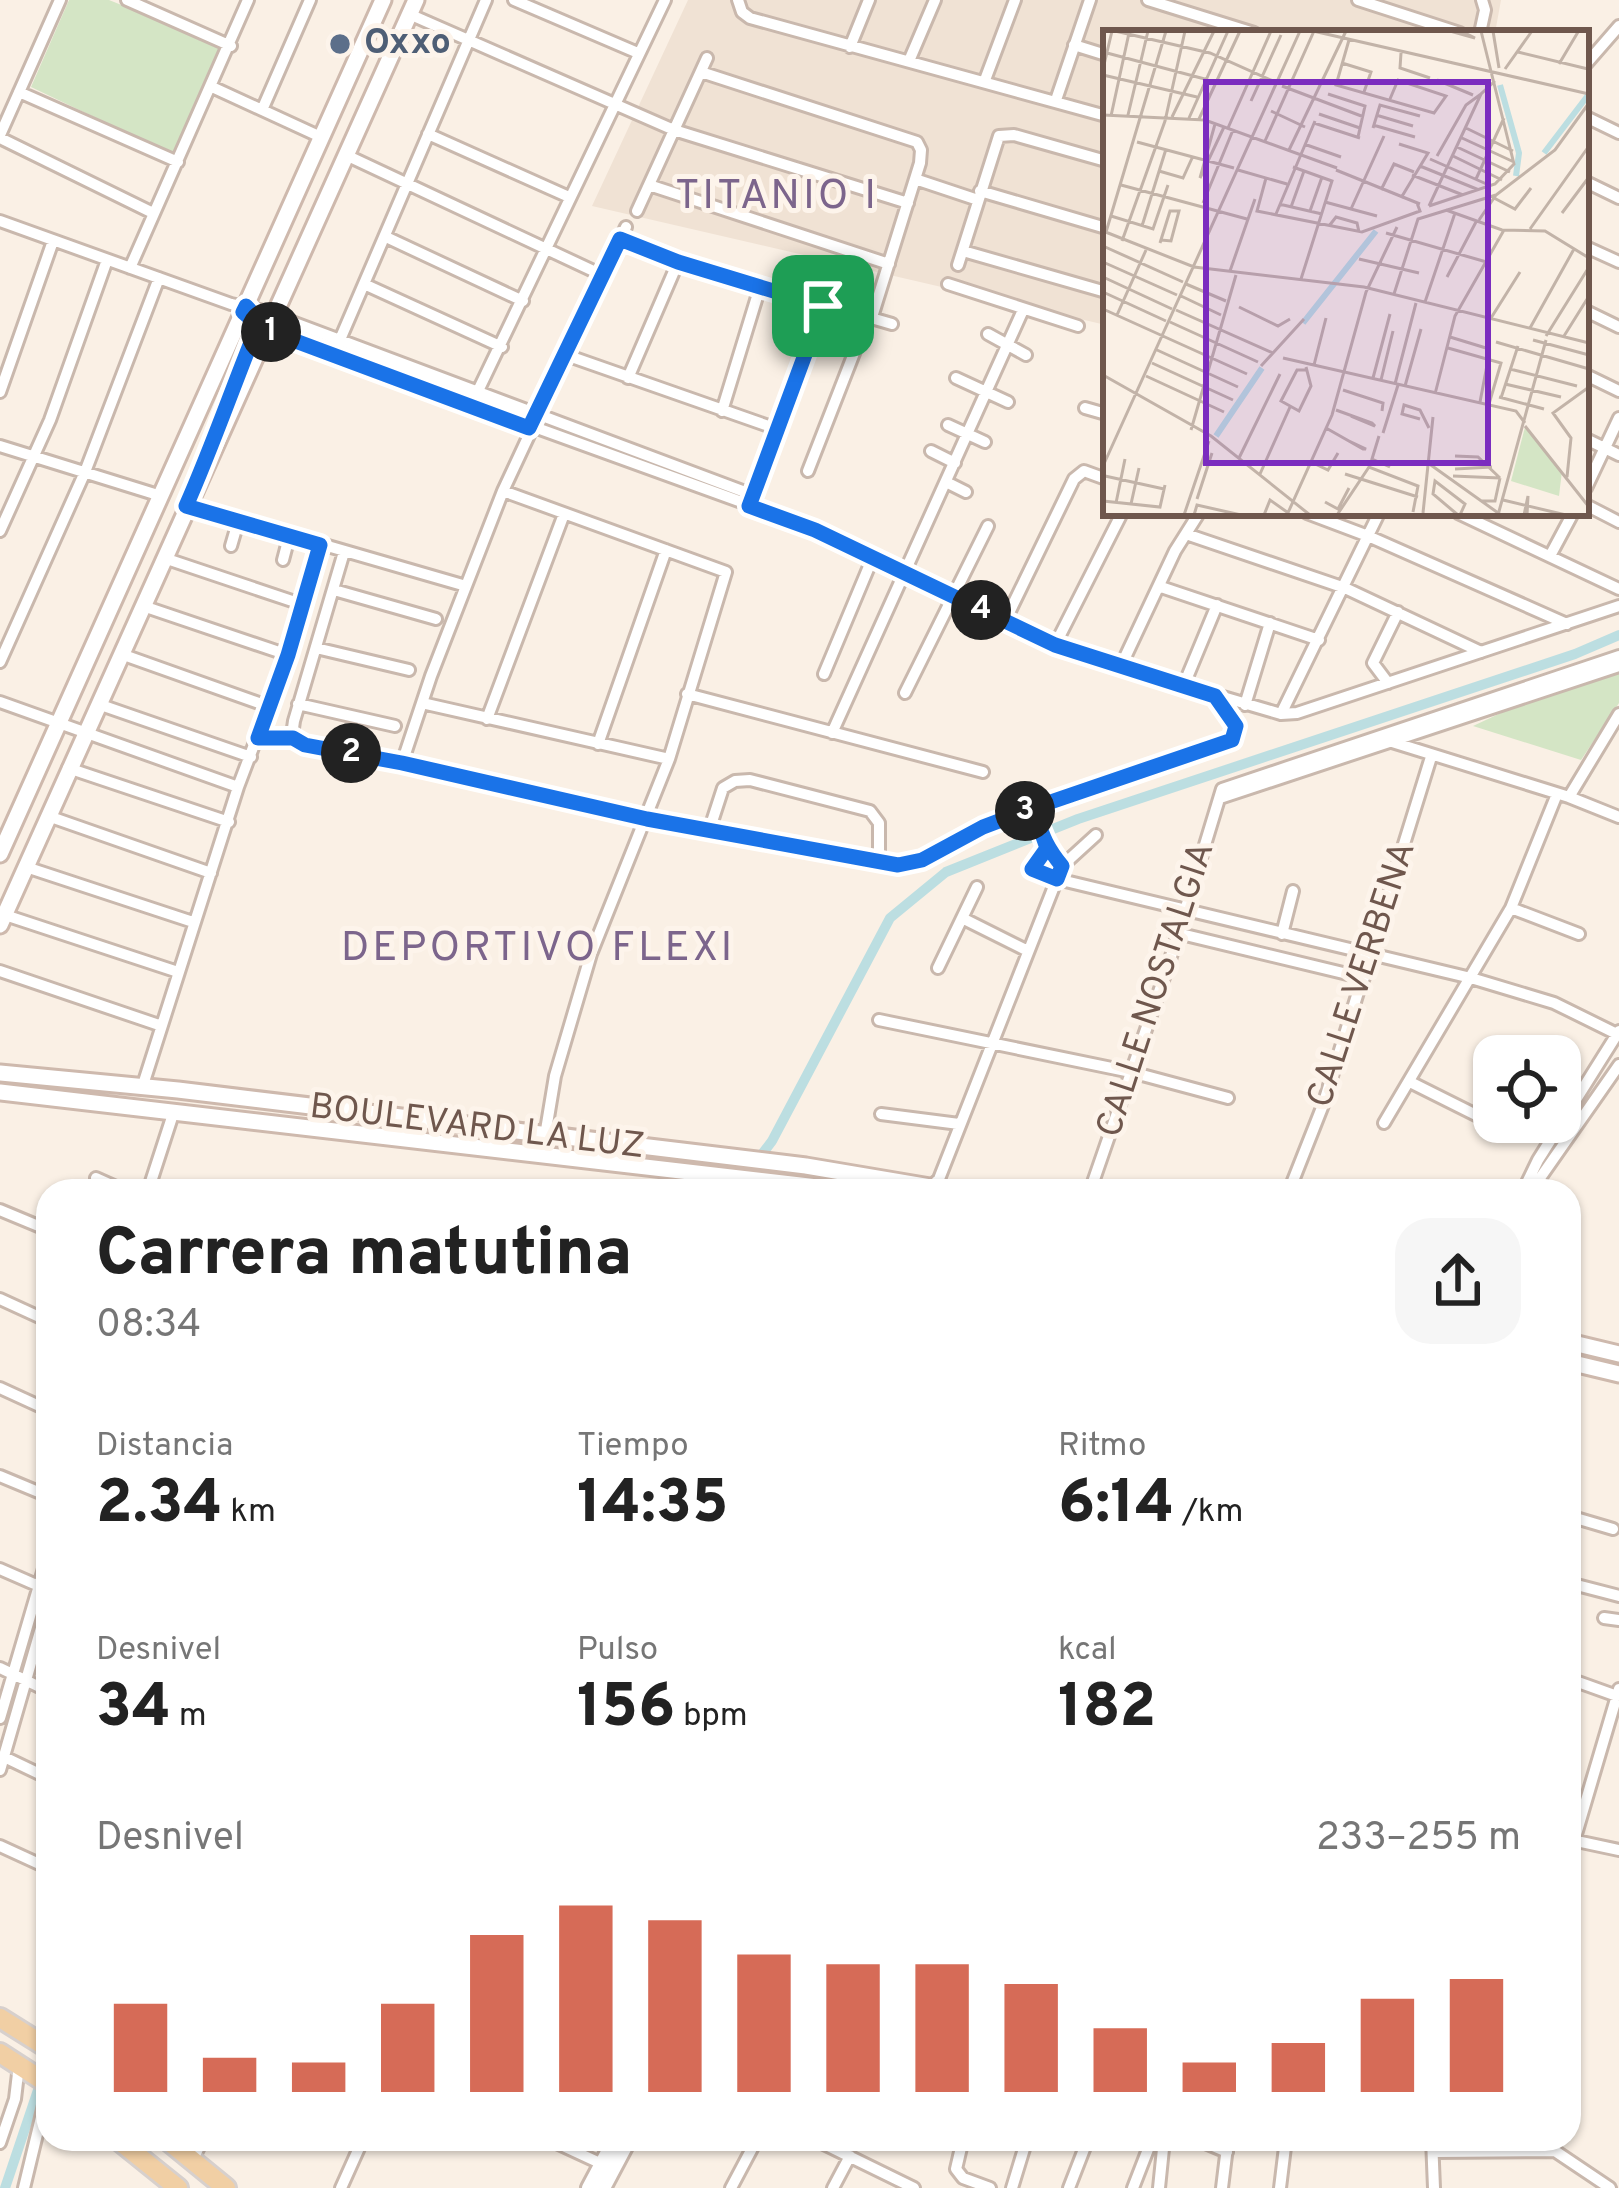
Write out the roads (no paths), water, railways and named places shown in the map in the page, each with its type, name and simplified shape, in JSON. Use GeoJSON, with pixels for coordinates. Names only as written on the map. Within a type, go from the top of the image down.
{"type":"FeatureCollection","features":[{"type":"Feature","properties":{"kind":"main road"},"geometry":{"type":"LineString","coordinates":[[0,854],[383,0]]}},
{"type":"Feature","properties":{"kind":"main road"},"geometry":{"type":"LineString","coordinates":[[2,920],[265,323],[348,156],[412,7]]}},
{"type":"Feature","properties":{"kind":"main road"},"geometry":{"type":"LineString","coordinates":[[242,308],[265,323]]}},
{"type":"Feature","properties":{"kind":"main road"},"geometry":{"type":"LineString","coordinates":[[84,734],[76,712],[92,680],[92,656]]}},
{"type":"Feature","properties":{"kind":"main road","name":"BOULEVARD LA LUZ"},"geometry":{"type":"LineString","coordinates":[[0,1072],[885,1179]]}},
{"type":"Feature","properties":{"kind":"main road","name":"BOULEVARD LA LUZ"},"geometry":{"type":"LineString","coordinates":[[0,1092],[765,1179]]}},
{"type":"Feature","properties":{"kind":"main road"},"geometry":{"type":"LineString","coordinates":[[802,1179],[806,1166]]}},
{"type":"Feature","properties":{"kind":"main road"},"geometry":{"type":"LineString","coordinates":[[1581,1345],[1619,1354]]}},
{"type":"Feature","properties":{"kind":"main road"},"geometry":{"type":"LineString","coordinates":[[1581,1365],[1619,1374]]}},
{"type":"Feature","properties":{"kind":"main road"},"geometry":{"type":"LineString","coordinates":[[0,2018],[36,2040]]}},
{"type":"Feature","properties":{"kind":"main road"},"geometry":{"type":"LineString","coordinates":[[0,2054],[36,2082]]}},
{"type":"Feature","properties":{"kind":"main road"},"geometry":{"type":"LineString","coordinates":[[132,2151],[178,2188]]}},
{"type":"Feature","properties":{"kind":"main road"},"geometry":{"type":"LineString","coordinates":[[180,2151],[226,2188]]}},
{"type":"Feature","properties":{"kind":"street"},"geometry":{"type":"LineString","coordinates":[[127,0],[231,46]]}},
{"type":"Feature","properties":{"kind":"street"},"geometry":{"type":"LineString","coordinates":[[130,268],[248,0]]}},
{"type":"Feature","properties":{"kind":"street"},"geometry":{"type":"LineString","coordinates":[[262,110],[310,0]]}},
{"type":"Feature","properties":{"kind":"street"},"geometry":{"type":"LineString","coordinates":[[339,343],[486,0]]}},
{"type":"Feature","properties":{"kind":"street"},"geometry":{"type":"LineString","coordinates":[[514,0],[638,53]]}},
{"type":"Feature","properties":{"kind":"street"},"geometry":{"type":"LineString","coordinates":[[477,394],[663,3],[649,0]]}},
{"type":"Feature","properties":{"kind":"street"},"geometry":{"type":"LineString","coordinates":[[738,0],[750,18],[1103,115]]}},
{"type":"Feature","properties":{"kind":"street"},"geometry":{"type":"LineString","coordinates":[[850,47],[868,0]]}},
{"type":"Feature","properties":{"kind":"street"},"geometry":{"type":"LineString","coordinates":[[909,62],[935,0]]}},
{"type":"Feature","properties":{"kind":"street"},"geometry":{"type":"LineString","coordinates":[[985,80],[1015,0]]}},
{"type":"Feature","properties":{"kind":"street"},"geometry":{"type":"LineString","coordinates":[[1056,100],[1090,0]]}},
{"type":"Feature","properties":{"kind":"street"},"geometry":{"type":"LineString","coordinates":[[1148,0],[1244,30]]}},
{"type":"Feature","properties":{"kind":"street"},"geometry":{"type":"LineString","coordinates":[[1358,0],[1451,30]]}},
{"type":"Feature","properties":{"kind":"street"},"geometry":{"type":"LineString","coordinates":[[1481,30],[1482,0]]}},
{"type":"Feature","properties":{"kind":"street"},"geometry":{"type":"LineString","coordinates":[[57,1],[0,136],[153,213]]}},
{"type":"Feature","properties":{"kind":"street"},"geometry":{"type":"LineString","coordinates":[[412,7],[470,40],[674,130],[908,203]]}},
{"type":"Feature","properties":{"kind":"street"},"geometry":{"type":"LineString","coordinates":[[1589,61],[1619,26]]}},
{"type":"Feature","properties":{"kind":"street"},"geometry":{"type":"LineString","coordinates":[[1074,45],[1103,54]]}},
{"type":"Feature","properties":{"kind":"street"},"geometry":{"type":"LineString","coordinates":[[637,211],[707,58]]}},
{"type":"Feature","properties":{"kind":"street"},"geometry":{"type":"LineString","coordinates":[[701,72],[912,139],[922,155],[872,317]]}},
{"type":"Feature","properties":{"kind":"street"},"geometry":{"type":"LineString","coordinates":[[212,87],[323,137]]}},
{"type":"Feature","properties":{"kind":"street"},"geometry":{"type":"LineString","coordinates":[[19,92],[178,162]]}},
{"type":"Feature","properties":{"kind":"street"},"geometry":{"type":"LineString","coordinates":[[1589,118],[1619,133]]}},
{"type":"Feature","properties":{"kind":"street"},"geometry":{"type":"LineString","coordinates":[[428,134],[569,197]]}},
{"type":"Feature","properties":{"kind":"street"},"geometry":{"type":"LineString","coordinates":[[958,265],[995,141],[1002,134],[1103,160]]}},
{"type":"Feature","properties":{"kind":"street"},"geometry":{"type":"LineString","coordinates":[[348,156],[602,275]]}},
{"type":"Feature","properties":{"kind":"street"},"geometry":{"type":"LineString","coordinates":[[915,179],[1103,227]]}},
{"type":"Feature","properties":{"kind":"street"},"geometry":{"type":"LineString","coordinates":[[1589,183],[1619,198]]}},
{"type":"Feature","properties":{"kind":"street"},"geometry":{"type":"LineString","coordinates":[[649,185],[889,264]]}},
{"type":"Feature","properties":{"kind":"street"},"geometry":{"type":"LineString","coordinates":[[0,221],[242,308]]}},
{"type":"Feature","properties":{"kind":"street"},"geometry":{"type":"LineString","coordinates":[[402,763],[529,428],[623,233],[678,262],[892,324]]}},
{"type":"Feature","properties":{"kind":"street"},"geometry":{"type":"LineString","coordinates":[[386,237],[523,301]]}},
{"type":"Feature","properties":{"kind":"street"},"geometry":{"type":"LineString","coordinates":[[0,392],[53,242]]}},
{"type":"Feature","properties":{"kind":"street"},"geometry":{"type":"LineString","coordinates":[[1589,248],[1619,262]]}},
{"type":"Feature","properties":{"kind":"street"},"geometry":{"type":"LineString","coordinates":[[963,251],[1103,291]]}},
{"type":"Feature","properties":{"kind":"street"},"geometry":{"type":"LineString","coordinates":[[0,531],[35,455],[106,260]]}},
{"type":"Feature","properties":{"kind":"street"},"geometry":{"type":"LineString","coordinates":[[628,379],[678,262]]}},
{"type":"Feature","properties":{"kind":"street"},"geometry":{"type":"LineString","coordinates":[[0,662],[86,472],[159,278]]}},
{"type":"Feature","properties":{"kind":"street"},"geometry":{"type":"LineString","coordinates":[[364,284],[502,347]]}},
{"type":"Feature","properties":{"kind":"street"},"geometry":{"type":"LineString","coordinates":[[948,284],[1078,326]]}},
{"type":"Feature","properties":{"kind":"street"},"geometry":{"type":"LineString","coordinates":[[722,411],[760,287]]}},
{"type":"Feature","properties":{"kind":"street"},"geometry":{"type":"LineString","coordinates":[[751,501],[823,306]]}},
{"type":"Feature","properties":{"kind":"street"},"geometry":{"type":"LineString","coordinates":[[832,733],[1023,310]]}},
{"type":"Feature","properties":{"kind":"street"},"geometry":{"type":"LineString","coordinates":[[1589,312],[1619,327]]}},
{"type":"Feature","properties":{"kind":"street"},"geometry":{"type":"LineString","coordinates":[[265,323],[339,343],[751,501],[1055,645],[1281,714],[1297,713],[1619,606]]}},
{"type":"Feature","properties":{"kind":"street"},"geometry":{"type":"LineString","coordinates":[[265,323],[529,428],[751,501]]}},
{"type":"Feature","properties":{"kind":"street"},"geometry":{"type":"LineString","coordinates":[[808,471],[856,348],[814,334]]}},
{"type":"Feature","properties":{"kind":"street"},"geometry":{"type":"LineString","coordinates":[[988,334],[1026,355]]}},
{"type":"Feature","properties":{"kind":"street"},"geometry":{"type":"LineString","coordinates":[[566,355],[780,430]]}},
{"type":"Feature","properties":{"kind":"street"},"geometry":{"type":"LineString","coordinates":[[1589,376],[1619,391]]}},
{"type":"Feature","properties":{"kind":"street"},"geometry":{"type":"LineString","coordinates":[[956,378],[1008,402]]}},
{"type":"Feature","properties":{"kind":"street"},"geometry":{"type":"LineString","coordinates":[[1084,408],[1103,413]]}},
{"type":"Feature","properties":{"kind":"street"},"geometry":{"type":"LineString","coordinates":[[1589,482],[1619,418]]}},
{"type":"Feature","properties":{"kind":"street"},"geometry":{"type":"LineString","coordinates":[[948,425],[985,442]]}},
{"type":"Feature","properties":{"kind":"street"},"geometry":{"type":"LineString","coordinates":[[1589,440],[1619,454]]}},
{"type":"Feature","properties":{"kind":"street"},"geometry":{"type":"LineString","coordinates":[[0,446],[161,496]]}},
{"type":"Feature","properties":{"kind":"street"},"geometry":{"type":"LineString","coordinates":[[931,451],[955,463]]}},
{"type":"Feature","properties":{"kind":"street"},"geometry":{"type":"LineString","coordinates":[[1005,621],[1074,479],[1084,471],[1102,477]]}},
{"type":"Feature","properties":{"kind":"street"},"geometry":{"type":"LineString","coordinates":[[946,482],[966,492]]}},
{"type":"Feature","properties":{"kind":"street"},"geometry":{"type":"LineString","coordinates":[[503,491],[726,572],[669,759],[587,964],[555,1076],[545,1136]]}},
{"type":"Feature","properties":{"kind":"street"},"geometry":{"type":"LineString","coordinates":[[186,506],[466,586]]}},
{"type":"Feature","properties":{"kind":"street"},"geometry":{"type":"LineString","coordinates":[[1589,506],[1619,521]]}},
{"type":"Feature","properties":{"kind":"street"},"geometry":{"type":"LineString","coordinates":[[487,719],[564,514]]}},
{"type":"Feature","properties":{"kind":"street"},"geometry":{"type":"LineString","coordinates":[[1055,645],[1120,516]]}},
{"type":"Feature","properties":{"kind":"street"},"geometry":{"type":"LineString","coordinates":[[1120,668],[1192,516]]}},
{"type":"Feature","properties":{"kind":"street"},"geometry":{"type":"LineString","coordinates":[[1315,516],[1568,624]]}},
{"type":"Feature","properties":{"kind":"street"},"geometry":{"type":"LineString","coordinates":[[1281,714],[1378,516]]}},
{"type":"Feature","properties":{"kind":"street"},"geometry":{"type":"LineString","coordinates":[[1464,516],[1619,589]]}},
{"type":"Feature","properties":{"kind":"street"},"geometry":{"type":"LineString","coordinates":[[1550,556],[1572,516]]}},
{"type":"Feature","properties":{"kind":"street"},"geometry":{"type":"LineString","coordinates":[[231,546],[238,522]]}},
{"type":"Feature","properties":{"kind":"street"},"geometry":{"type":"LineString","coordinates":[[905,693],[988,526]]}},
{"type":"Feature","properties":{"kind":"street"},"geometry":{"type":"LineString","coordinates":[[1186,533],[1345,588],[1481,652]]}},
{"type":"Feature","properties":{"kind":"street"},"geometry":{"type":"LineString","coordinates":[[283,560],[289,537]]}},
{"type":"Feature","properties":{"kind":"street"},"geometry":{"type":"LineString","coordinates":[[142,1088],[238,787],[288,655],[320,545]]}},
{"type":"Feature","properties":{"kind":"street"},"geometry":{"type":"LineString","coordinates":[[598,744],[666,550]]}},
{"type":"Feature","properties":{"kind":"street"},"geometry":{"type":"LineString","coordinates":[[299,742],[298,704],[344,552]]}},
{"type":"Feature","properties":{"kind":"street"},"geometry":{"type":"LineString","coordinates":[[824,674],[873,557]]}},
{"type":"Feature","properties":{"kind":"street"},"geometry":{"type":"LineString","coordinates":[[164,558],[304,605]]}},
{"type":"Feature","properties":{"kind":"street"},"geometry":{"type":"LineString","coordinates":[[1161,587],[1319,640]]}},
{"type":"Feature","properties":{"kind":"street"},"geometry":{"type":"LineString","coordinates":[[334,590],[436,619]]}},
{"type":"Feature","properties":{"kind":"street"},"geometry":{"type":"LineString","coordinates":[[1183,687],[1217,605]]}},
{"type":"Feature","properties":{"kind":"street"},"geometry":{"type":"LineString","coordinates":[[143,606],[288,655]]}},
{"type":"Feature","properties":{"kind":"street"},"geometry":{"type":"LineString","coordinates":[[1388,683],[1373,663],[1398,612]]}},
{"type":"Feature","properties":{"kind":"street"},"geometry":{"type":"LineString","coordinates":[[1246,705],[1270,622]]}},
{"type":"Feature","properties":{"kind":"street"},"geometry":{"type":"LineString","coordinates":[[316,648],[409,670]]}},
{"type":"Feature","properties":{"kind":"street"},"geometry":{"type":"LineString","coordinates":[[121,654],[270,707]]}},
{"type":"Feature","properties":{"kind":"street"},"geometry":{"type":"LineString","coordinates":[[1385,739],[1619,656]]}},
{"type":"Feature","properties":{"kind":"street"},"geometry":{"type":"LineString","coordinates":[[1385,739],[1619,666]]}},
{"type":"Feature","properties":{"kind":"street"},"geometry":{"type":"LineString","coordinates":[[687,694],[983,772]]}},
{"type":"Feature","properties":{"kind":"street"},"geometry":{"type":"LineString","coordinates":[[258,738],[402,763],[647,819],[909,865],[983,827],[1232,740],[1236,726],[1215,696]]}},
{"type":"Feature","properties":{"kind":"street"},"geometry":{"type":"LineString","coordinates":[[0,702],[238,787]]}},
{"type":"Feature","properties":{"kind":"street"},"geometry":{"type":"LineString","coordinates":[[422,703],[669,759]]}},
{"type":"Feature","properties":{"kind":"street"},"geometry":{"type":"LineString","coordinates":[[98,704],[250,757]]}},
{"type":"Feature","properties":{"kind":"street"},"geometry":{"type":"LineString","coordinates":[[298,704],[395,726]]}},
{"type":"Feature","properties":{"kind":"street"},"geometry":{"type":"LineString","coordinates":[[1384,1123],[1511,908],[1563,795],[1618,718]]}},
{"type":"Feature","properties":{"kind":"street"},"geometry":{"type":"LineString","coordinates":[[1385,739],[1619,817]]}},
{"type":"Feature","properties":{"kind":"street","name":"CALLE NOSTALGIA"},"geometry":{"type":"LineString","coordinates":[[1094,1179],[1221,794],[1385,739]]}},
{"type":"Feature","properties":{"kind":"street","name":"CALLE VERBENA"},"geometry":{"type":"LineString","coordinates":[[1293,1179],[1323,1105],[1431,757]]}},
{"type":"Feature","properties":{"kind":"street"},"geometry":{"type":"LineString","coordinates":[[68,768],[230,822]]}},
{"type":"Feature","properties":{"kind":"street"},"geometry":{"type":"LineString","coordinates":[[709,831],[723,788],[750,780],[870,812],[879,824],[879,861]]}},
{"type":"Feature","properties":{"kind":"street"},"geometry":{"type":"LineString","coordinates":[[1034,811],[1045,845],[1062,866]]}},
{"type":"Feature","properties":{"kind":"street"},"geometry":{"type":"LineString","coordinates":[[48,816],[211,873]]}},
{"type":"Feature","properties":{"kind":"street"},"geometry":{"type":"LineString","coordinates":[[942,1179],[959,1124],[1062,866],[1096,836]]}},
{"type":"Feature","properties":{"kind":"street"},"geometry":{"type":"LineString","coordinates":[[1045,845],[1032,869],[1057,879],[1471,978],[1554,1004],[1619,1033],[1538,1160],[1531,1179]]}},
{"type":"Feature","properties":{"kind":"street"},"geometry":{"type":"LineString","coordinates":[[26,867],[193,922]]}},
{"type":"Feature","properties":{"kind":"street"},"geometry":{"type":"LineString","coordinates":[[938,968],[977,887]]}},
{"type":"Feature","properties":{"kind":"street"},"geometry":{"type":"LineString","coordinates":[[1282,934],[1293,891]]}},
{"type":"Feature","properties":{"kind":"street"},"geometry":{"type":"LineString","coordinates":[[1511,908],[1579,934]]}},
{"type":"Feature","properties":{"kind":"street"},"geometry":{"type":"LineString","coordinates":[[964,919],[1028,951]]}},
{"type":"Feature","properties":{"kind":"street"},"geometry":{"type":"LineString","coordinates":[[2,920],[178,972]]}},
{"type":"Feature","properties":{"kind":"street"},"geometry":{"type":"LineString","coordinates":[[1177,933],[1364,978]]}},
{"type":"Feature","properties":{"kind":"street"},"geometry":{"type":"LineString","coordinates":[[0,971],[159,1025]]}},
{"type":"Feature","properties":{"kind":"street"},"geometry":{"type":"LineString","coordinates":[[879,1020],[1131,1072],[1228,1098]]}},
{"type":"Feature","properties":{"kind":"street"},"geometry":{"type":"LineString","coordinates":[[1536,1179],[1619,1065]]}},
{"type":"Feature","properties":{"kind":"street"},"geometry":{"type":"LineString","coordinates":[[1410,1082],[1473,1114]]}},
{"type":"Feature","properties":{"kind":"street"},"geometry":{"type":"LineString","coordinates":[[152,1179],[174,1112]]}},
{"type":"Feature","properties":{"kind":"street"},"geometry":{"type":"LineString","coordinates":[[881,1114],[959,1124]]}},
{"type":"Feature","properties":{"kind":"street"},"geometry":{"type":"LineString","coordinates":[[0,1210],[36,1225]]}},
{"type":"Feature","properties":{"kind":"street"},"geometry":{"type":"LineString","coordinates":[[0,1298],[36,1315]]}},
{"type":"Feature","properties":{"kind":"street"},"geometry":{"type":"LineString","coordinates":[[0,1388],[36,1404]]}},
{"type":"Feature","properties":{"kind":"street"},"geometry":{"type":"LineString","coordinates":[[0,1476],[36,1491]]}},
{"type":"Feature","properties":{"kind":"street"},"geometry":{"type":"LineString","coordinates":[[1581,1519],[1613,1528]]}},
{"type":"Feature","properties":{"kind":"street"},"geometry":{"type":"LineString","coordinates":[[0,1569],[36,1585]]}},
{"type":"Feature","properties":{"kind":"street"},"geometry":{"type":"LineString","coordinates":[[1581,1586],[1619,1596]]}},
{"type":"Feature","properties":{"kind":"street"},"geometry":{"type":"LineString","coordinates":[[36,1618],[1,1761],[36,1774]]}},
{"type":"Feature","properties":{"kind":"street"},"geometry":{"type":"LineString","coordinates":[[1604,1618],[1619,1620]]}},
{"type":"Feature","properties":{"kind":"street"},"geometry":{"type":"LineString","coordinates":[[0,1718],[36,1636]]}},
{"type":"Feature","properties":{"kind":"street"},"geometry":{"type":"LineString","coordinates":[[0,1668],[36,1685]]}},
{"type":"Feature","properties":{"kind":"street"},"geometry":{"type":"LineString","coordinates":[[1581,1683],[1618,1692],[1581,1811]]}},
{"type":"Feature","properties":{"kind":"street"},"geometry":{"type":"LineString","coordinates":[[1581,1842],[1619,1850]]}},
{"type":"Feature","properties":{"kind":"street"},"geometry":{"type":"LineString","coordinates":[[0,1846],[36,1862]]}},
{"type":"Feature","properties":{"kind":"street"},"geometry":{"type":"LineString","coordinates":[[0,2143],[15,2099],[19,2065]]}},
{"type":"Feature","properties":{"kind":"street"},"geometry":{"type":"LineString","coordinates":[[23,2188],[36,2134]]}},
{"type":"Feature","properties":{"kind":"street"},"geometry":{"type":"LineString","coordinates":[[192,2161],[197,2151]]}},
{"type":"Feature","properties":{"kind":"street"},"geometry":{"type":"LineString","coordinates":[[341,2188],[358,2151]]}},
{"type":"Feature","properties":{"kind":"street"},"geometry":{"type":"LineString","coordinates":[[574,2151],[602,2164]]}},
{"type":"Feature","properties":{"kind":"street"},"geometry":{"type":"LineString","coordinates":[[589,2188],[609,2151]]}},
{"type":"Feature","properties":{"kind":"street"},"geometry":{"type":"LineString","coordinates":[[605,2188],[623,2151]]}},
{"type":"Feature","properties":{"kind":"street"},"geometry":{"type":"LineString","coordinates":[[731,2188],[751,2151]]}},
{"type":"Feature","properties":{"kind":"street"},"geometry":{"type":"LineString","coordinates":[[839,2151],[905,2186]]}},
{"type":"Feature","properties":{"kind":"street"},"geometry":{"type":"LineString","coordinates":[[959,2151],[959,2174],[990,2188]]}},
{"type":"Feature","properties":{"kind":"street"},"geometry":{"type":"LineString","coordinates":[[1012,2188],[1023,2151]]}},
{"type":"Feature","properties":{"kind":"street"},"geometry":{"type":"LineString","coordinates":[[1069,2188],[1083,2151]]}},
{"type":"Feature","properties":{"kind":"street"},"geometry":{"type":"LineString","coordinates":[[1133,2188],[1147,2151]]}},
{"type":"Feature","properties":{"kind":"street"},"geometry":{"type":"LineString","coordinates":[[1159,2188],[1164,2151]]}},
{"type":"Feature","properties":{"kind":"street"},"geometry":{"type":"LineString","coordinates":[[1222,2188],[1227,2151]]}},
{"type":"Feature","properties":{"kind":"street"},"geometry":{"type":"LineString","coordinates":[[1280,2188],[1285,2151]]}},
{"type":"Feature","properties":{"kind":"street"},"geometry":{"type":"LineString","coordinates":[[1433,2151],[1434,2188]]}},
{"type":"Feature","properties":{"kind":"street"},"geometry":{"type":"LineString","coordinates":[[1555,2151],[1610,2188]]}},
{"type":"Feature","properties":{"kind":"street"},"geometry":{"type":"LineString","coordinates":[[833,2188],[850,2156]]}},
{"type":"Feature","properties":{"kind":"waterway"},"geometry":{"type":"LineString","coordinates":[[743,1179],[772,1141],[890,918],[946,872],[1078,819],[1575,654],[1619,635]]}},
{"type":"Feature","properties":{"kind":"waterway"},"geometry":{"type":"LineString","coordinates":[[5,2188],[36,2096]]}},
{"type":"Feature","properties":{"kind":"place","name":"Oxxo"},"geometry":{"type":"Point","coordinates":[340,44]}},
{"type":"Feature","properties":{"kind":"district","name":"TITANIO I"},"geometry":{"type":"Point","coordinates":[777,197]}},
{"type":"Feature","properties":{"kind":"district","name":"DEPORTIVO FLEXI"},"geometry":{"type":"Point","coordinates":[538,949]}}]}
